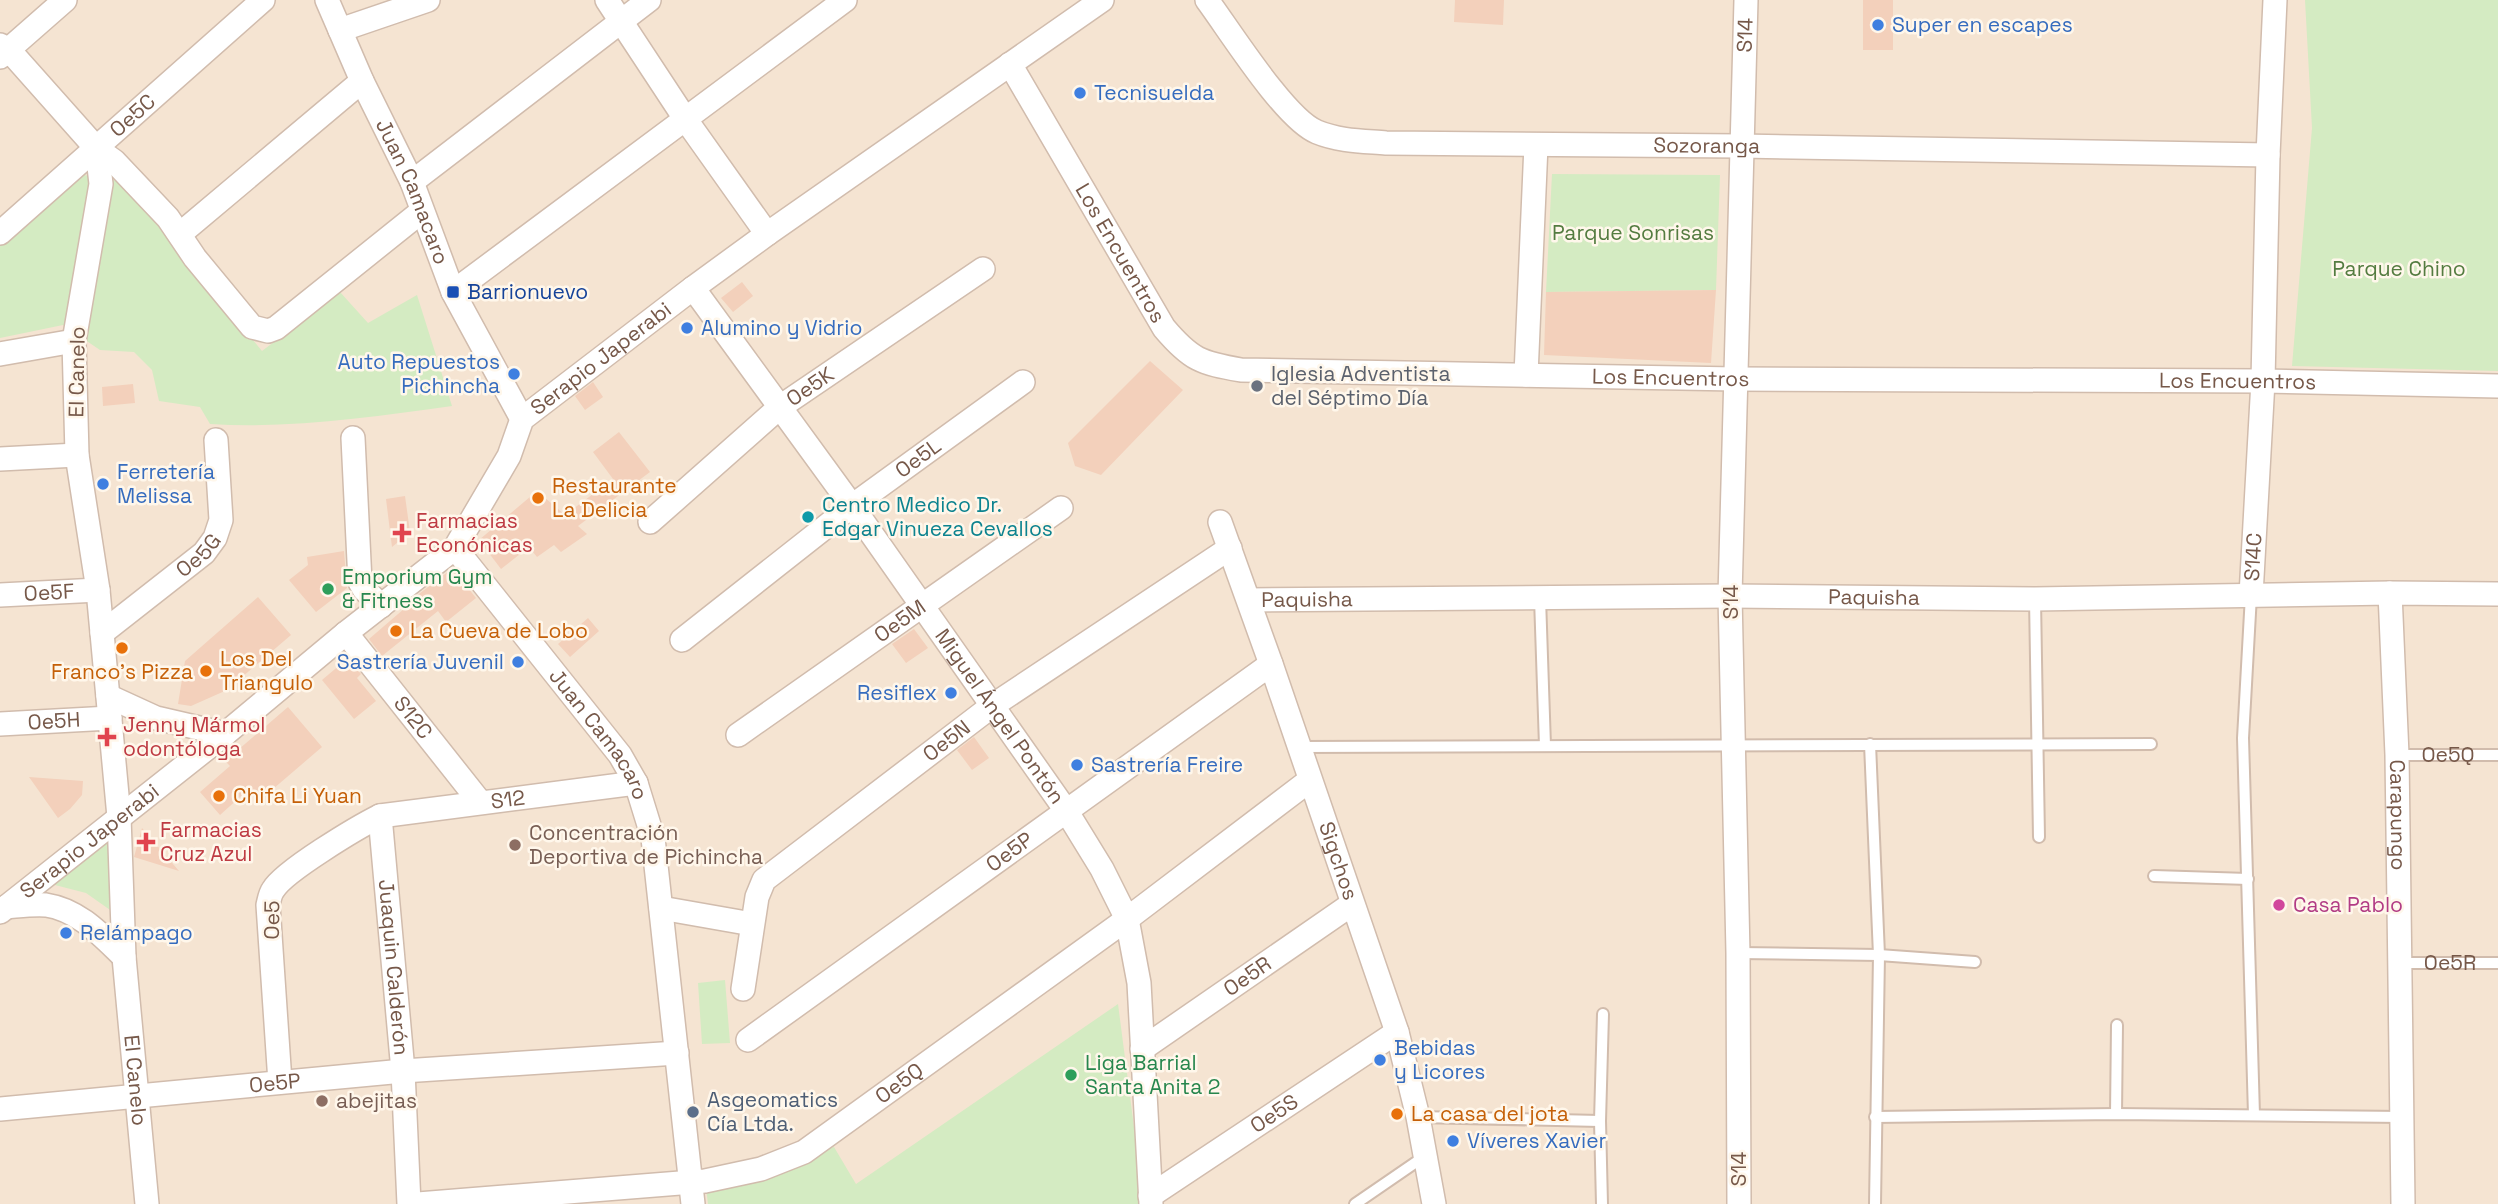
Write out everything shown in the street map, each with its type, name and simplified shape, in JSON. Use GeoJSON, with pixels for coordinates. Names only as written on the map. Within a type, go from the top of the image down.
{"type":"FeatureCollection","features":[{"type":"Feature","properties":{"kind":"street"},"geometry":{"type":"LineString","coordinates":[[65,0],[3,50],[97,149],[114,160],[180,234],[195,258],[252,327],[268,331],[276,328],[422,211]]}},
{"type":"Feature","properties":{"kind":"street","name":"Oe5C"},"geometry":{"type":"LineString","coordinates":[[0,233],[263,0]]}},
{"type":"Feature","properties":{"kind":"street","name":"Juan Camacaro"},"geometry":{"type":"LineString","coordinates":[[327,0],[362,80],[412,182],[453,292],[522,419]]}},
{"type":"Feature","properties":{"kind":"street"},"geometry":{"type":"LineString","coordinates":[[340,30],[427,0]]}},
{"type":"Feature","properties":{"kind":"street"},"geometry":{"type":"LineString","coordinates":[[607,0],[766,234]]}},
{"type":"Feature","properties":{"kind":"street"},"geometry":{"type":"LineString","coordinates":[[412,182],[649,0]]}},
{"type":"Feature","properties":{"kind":"street"},"geometry":{"type":"LineString","coordinates":[[453,292],[845,0]]}},
{"type":"Feature","properties":{"kind":"street","name":"Serapio Japerabi"},"geometry":{"type":"LineString","coordinates":[[3,909],[455,548],[509,456],[522,419],[766,234],[1102,0]]}},
{"type":"Feature","properties":{"kind":"street","name":"Sozoranga"},"geometry":{"type":"LineString","coordinates":[[1207,0],[1271,88],[1296,116],[1314,131],[1342,140],[1386,143],[2268,155]]}},
{"type":"Feature","properties":{"kind":"street","name":"S14"},"geometry":{"type":"LineString","coordinates":[[1739,1204],[1738,953],[1730,596],[1746,0]]}},
{"type":"Feature","properties":{"kind":"street","name":"S14C"},"geometry":{"type":"LineString","coordinates":[[2251,595],[2263,381],[2268,155],[2275,0]]}},
{"type":"Feature","properties":{"kind":"street","name":"Los Encuentros"},"geometry":{"type":"LineString","coordinates":[[1010,64],[1164,328],[1180,348],[1203,363],[1241,370],[1736,379],[2263,381],[2498,386]]}},
{"type":"Feature","properties":{"kind":"street"},"geometry":{"type":"LineString","coordinates":[[180,234],[362,80]]}},
{"type":"Feature","properties":{"kind":"street"},"geometry":{"type":"LineString","coordinates":[[1526,375],[1536,145]]}},
{"type":"Feature","properties":{"kind":"street","name":"El Canelo"},"geometry":{"type":"LineString","coordinates":[[97,149],[101,184],[74,341],[77,455],[98,590],[109,707],[119,817],[124,957],[147,1204]]}},
{"type":"Feature","properties":{"kind":"street","name":"Oe5K"},"geometry":{"type":"LineString","coordinates":[[650,522],[780,407],[983,269]]}},
{"type":"Feature","properties":{"kind":"street","name":"Miguel Ángel Pontón"},"geometry":{"type":"LineString","coordinates":[[693,288],[852,506],[1068,812],[1102,869],[1127,919],[1139,983],[1151,1200]]}},
{"type":"Feature","properties":{"kind":"street"},"geometry":{"type":"LineString","coordinates":[[0,354],[74,341]]}},
{"type":"Feature","properties":{"kind":"street","name":"Oe5L"},"geometry":{"type":"LineString","coordinates":[[682,640],[852,506],[1023,382]]}},
{"type":"Feature","properties":{"kind":"street"},"geometry":{"type":"LineString","coordinates":[[353,438],[360,582],[381,606]]}},
{"type":"Feature","properties":{"kind":"street","name":"Oe5G"},"geometry":{"type":"LineString","coordinates":[[102,633],[204,553],[215,538],[221,520],[216,440]]}},
{"type":"Feature","properties":{"kind":"street"},"geometry":{"type":"LineString","coordinates":[[0,459],[77,455]]}},
{"type":"Feature","properties":{"kind":"street","name":"Oe5M"},"geometry":{"type":"LineString","coordinates":[[738,735],[1061,508]]}},
{"type":"Feature","properties":{"kind":"street","name":"Sigchos"},"geometry":{"type":"LineString","coordinates":[[1220,522],[1397,1032],[1419,1117],[1434,1204]]}},
{"type":"Feature","properties":{"kind":"street","name":"Juan Camacaro"},"geometry":{"type":"LineString","coordinates":[[455,548],[620,755],[636,783],[653,838],[692,1193]]}},
{"type":"Feature","properties":{"kind":"street","name":"Oe5N"},"geometry":{"type":"LineString","coordinates":[[743,989],[759,887],[764,880],[992,706],[1230,548]]}},
{"type":"Feature","properties":{"kind":"street","name":"Oe5F"},"geometry":{"type":"LineString","coordinates":[[0,595],[98,590]]}},
{"type":"Feature","properties":{"kind":"street","name":"Paquisha"},"geometry":{"type":"LineString","coordinates":[[1249,600],[1730,596],[2035,599],[2390,593],[2498,594]]}},
{"type":"Feature","properties":{"kind":"street","name":"Carapungo"},"geometry":{"type":"LineString","coordinates":[[2390,593],[2397,755],[2403,1204]]}},
{"type":"Feature","properties":{"kind":"street","name":"S12C"},"geometry":{"type":"LineString","coordinates":[[346,633],[480,802]]}},
{"type":"Feature","properties":{"kind":"street","name":"Oe5P"},"geometry":{"type":"LineString","coordinates":[[748,1040],[1271,664]]}},
{"type":"Feature","properties":{"kind":"street"},"geometry":{"type":"LineString","coordinates":[[109,707],[225,734]]}},
{"type":"Feature","properties":{"kind":"street","name":"Oe5H"},"geometry":{"type":"LineString","coordinates":[[0,724],[109,707]]}},
{"type":"Feature","properties":{"kind":"street","name":"Oe5Q"},"geometry":{"type":"LineString","coordinates":[[418,1204],[692,1193],[804,1152],[1127,919],[1310,780]]}},
{"type":"Feature","properties":{"kind":"street","name":"S12"},"geometry":{"type":"LineString","coordinates":[[380,816],[636,783]]}},
{"type":"Feature","properties":{"kind":"street","name":"Juaquin Calderón"},"geometry":{"type":"LineString","coordinates":[[380,816],[403,1071],[409,1204]]}},
{"type":"Feature","properties":{"kind":"street","name":"Oe5"},"geometry":{"type":"LineString","coordinates":[[280,1082],[268,905],[272,890],[285,876],[380,816]]}},
{"type":"Feature","properties":{"kind":"street","name":"Oe5R"},"geometry":{"type":"LineString","coordinates":[[1142,1049],[1352,904]]}},
{"type":"Feature","properties":{"kind":"street"},"geometry":{"type":"LineString","coordinates":[[3,909],[45,905],[69,912],[93,927],[124,957]]}},
{"type":"Feature","properties":{"kind":"street"},"geometry":{"type":"LineString","coordinates":[[660,908],[752,924]]}},
{"type":"Feature","properties":{"kind":"street","name":"Oe5S"},"geometry":{"type":"LineString","coordinates":[[1151,1200],[1397,1032]]}},
{"type":"Feature","properties":{"kind":"street","name":"Oe5P"},"geometry":{"type":"LineString","coordinates":[[0,1109],[403,1071],[677,1053]]}},
{"type":"Feature","properties":{"kind":"lane","name":"S14C"},"geometry":{"type":"LineString","coordinates":[[2251,595],[2243,738],[2254,1115]]}},
{"type":"Feature","properties":{"kind":"lane"},"geometry":{"type":"LineString","coordinates":[[1541,598],[1545,746]]}},
{"type":"Feature","properties":{"kind":"lane"},"geometry":{"type":"LineString","coordinates":[[2035,599],[2039,837]]}},
{"type":"Feature","properties":{"kind":"lane"},"geometry":{"type":"LineString","coordinates":[[1870,744],[1879,955],[1875,1204]]}},
{"type":"Feature","properties":{"kind":"lane"},"geometry":{"type":"LineString","coordinates":[[1300,747],[2151,744]]}},
{"type":"Feature","properties":{"kind":"lane","name":"Oe5Q"},"geometry":{"type":"LineString","coordinates":[[2397,755],[2498,755]]}},
{"type":"Feature","properties":{"kind":"lane"},"geometry":{"type":"LineString","coordinates":[[2154,876],[2248,879]]}},
{"type":"Feature","properties":{"kind":"lane"},"geometry":{"type":"LineString","coordinates":[[1738,953],[1879,955],[1975,962]]}},
{"type":"Feature","properties":{"kind":"lane","name":"Oe5R"},"geometry":{"type":"LineString","coordinates":[[2401,963],[2498,962]]}},
{"type":"Feature","properties":{"kind":"lane"},"geometry":{"type":"LineString","coordinates":[[1602,1204],[1600,1121],[1604,1014]]}},
{"type":"Feature","properties":{"kind":"lane"},"geometry":{"type":"LineString","coordinates":[[2116,1114],[2117,1025]]}},
{"type":"Feature","properties":{"kind":"lane"},"geometry":{"type":"LineString","coordinates":[[1875,1117],[2116,1114],[2403,1117]]}},
{"type":"Feature","properties":{"kind":"lane"},"geometry":{"type":"LineString","coordinates":[[1419,1117],[1600,1121]]}},
{"type":"Feature","properties":{"kind":"lane"},"geometry":{"type":"LineString","coordinates":[[1355,1204],[1425,1155]]}},
{"type":"Feature","properties":{"kind":"shaded area"},"geometry":{"type":"Polygon","coordinates":[[[0,0],[2498,0],[2498,1204],[0,1204],[0,0]]]}},
{"type":"Feature","properties":{"kind":"green space","name":"Parque Chino"},"geometry":{"type":"Polygon","coordinates":[[[2305,0],[2498,0],[2498,371],[2292,366],[2312,128],[2305,0]]]}},
{"type":"Feature","properties":{"kind":"green space","name":"Parque Sonrisas"},"geometry":{"type":"Polygon","coordinates":[[[1552,174],[1720,175],[1716,290],[1546,292],[1552,174]]]}},
{"type":"Feature","properties":{"kind":"green space"},"geometry":{"type":"Polygon","coordinates":[[[84,175],[123,182],[262,351],[340,292],[368,323],[417,295],[452,406],[301,423],[210,424],[200,407],[159,401],[152,370],[134,352],[100,350],[63,325],[0,338],[0,243],[84,175]]]}},
{"type":"Feature","properties":{"kind":"green space"},"geometry":{"type":"Polygon","coordinates":[[[108,837],[113,912],[86,893],[51,884],[108,837]]]}},
{"type":"Feature","properties":{"kind":"green space"},"geometry":{"type":"Polygon","coordinates":[[[725,980],[730,1043],[702,1044],[698,983],[725,980]]]}},
{"type":"Feature","properties":{"kind":"green space","name":"Liga Barrial Santa Anita 2"},"geometry":{"type":"Polygon","coordinates":[[[1118,1004],[1144,1204],[708,1204],[705,1180],[834,1147],[856,1184],[1118,1004]]]}},
{"type":"Feature","properties":{"kind":"building"},"geometry":{"type":"Polygon","coordinates":[[[1455,0],[1504,0],[1503,25],[1454,22],[1455,0]]]}},
{"type":"Feature","properties":{"kind":"building","name":"Super en escapes"},"geometry":{"type":"Polygon","coordinates":[[[1863,0],[1893,0],[1893,50],[1863,50],[1863,0]]]}},
{"type":"Feature","properties":{"kind":"building"},"geometry":{"type":"Polygon","coordinates":[[[742,282],[753,296],[733,312],[721,298],[742,282]]]}},
{"type":"Feature","properties":{"kind":"building"},"geometry":{"type":"Polygon","coordinates":[[[1716,290],[1711,363],[1544,355],[1546,292],[1716,290]]]}},
{"type":"Feature","properties":{"kind":"building"},"geometry":{"type":"Polygon","coordinates":[[[1150,361],[1183,390],[1101,475],[1075,466],[1068,443],[1150,361]]]}},
{"type":"Feature","properties":{"kind":"building"},"geometry":{"type":"Polygon","coordinates":[[[593,382],[603,397],[585,410],[575,396],[593,382]]]}},
{"type":"Feature","properties":{"kind":"building"},"geometry":{"type":"Polygon","coordinates":[[[133,384],[135,403],[103,406],[102,387],[133,384]]]}},
{"type":"Feature","properties":{"kind":"building"},"geometry":{"type":"Polygon","coordinates":[[[619,432],[650,472],[578,526],[587,534],[561,552],[554,545],[537,557],[529,547],[501,569],[479,540],[537,491],[565,515],[613,479],[593,452],[619,432]]]}},
{"type":"Feature","properties":{"kind":"building"},"geometry":{"type":"Polygon","coordinates":[[[405,496],[410,532],[392,547],[386,499],[405,496]]]}},
{"type":"Feature","properties":{"kind":"building"},"geometry":{"type":"Polygon","coordinates":[[[344,551],[347,588],[316,612],[289,580],[308,565],[307,557],[344,551]]]}},
{"type":"Feature","properties":{"kind":"building"},"geometry":{"type":"Polygon","coordinates":[[[449,571],[456,573],[476,598],[446,622],[438,611],[382,656],[369,639],[412,602],[411,600],[449,571]]]}},
{"type":"Feature","properties":{"kind":"building"},"geometry":{"type":"Polygon","coordinates":[[[258,597],[291,635],[227,690],[191,706],[178,704],[185,661],[258,597]]]}},
{"type":"Feature","properties":{"kind":"building"},"geometry":{"type":"Polygon","coordinates":[[[588,618],[599,631],[570,657],[558,644],[588,618]]]}},
{"type":"Feature","properties":{"kind":"building"},"geometry":{"type":"Polygon","coordinates":[[[914,629],[928,648],[906,663],[892,644],[914,629]]]}},
{"type":"Feature","properties":{"kind":"building"},"geometry":{"type":"Polygon","coordinates":[[[348,658],[361,674],[357,678],[376,701],[354,719],[322,680],[348,658]]]}},
{"type":"Feature","properties":{"kind":"building"},"geometry":{"type":"Polygon","coordinates":[[[288,707],[322,747],[259,801],[249,789],[220,815],[200,792],[230,766],[225,761],[288,707]]]}},
{"type":"Feature","properties":{"kind":"building"},"geometry":{"type":"Polygon","coordinates":[[[974,737],[989,758],[972,770],[957,750],[974,737]]]}},
{"type":"Feature","properties":{"kind":"building"},"geometry":{"type":"Polygon","coordinates":[[[29,777],[83,781],[82,795],[58,818],[29,777]]]}},
{"type":"Feature","properties":{"kind":"building","name":"Farmacias Cruz Azul"},"geometry":{"type":"Polygon","coordinates":[[[142,828],[179,871],[134,857],[142,828]]]}},
{"type":"Feature","properties":{"kind":"place","name":"Super en escapes"},"geometry":{"type":"Point","coordinates":[1878,25]}},
{"type":"Feature","properties":{"kind":"place","name":"Tecnisuelda"},"geometry":{"type":"Point","coordinates":[1080,93]}},
{"type":"Feature","properties":{"kind":"place","name":"Barrionuevo"},"geometry":{"type":"Point","coordinates":[453,292]}},
{"type":"Feature","properties":{"kind":"place","name":"Alumino y Vidrio"},"geometry":{"type":"Point","coordinates":[687,328]}},
{"type":"Feature","properties":{"kind":"place","name":"Auto Repuestos Pichincha"},"geometry":{"type":"Point","coordinates":[514,374]}},
{"type":"Feature","properties":{"kind":"place","name":"Iglesia Adventista del Séptimo Día"},"geometry":{"type":"Point","coordinates":[1257,386]}},
{"type":"Feature","properties":{"kind":"place","name":"Ferretería Melissa"},"geometry":{"type":"Point","coordinates":[103,484]}},
{"type":"Feature","properties":{"kind":"place","name":"Restaurante La Delicia"},"geometry":{"type":"Point","coordinates":[538,498]}},
{"type":"Feature","properties":{"kind":"place","name":"Centro Medico Dr. Edgar Vinueza Cevallos"},"geometry":{"type":"Point","coordinates":[808,517]}},
{"type":"Feature","properties":{"kind":"place","name":"Farmacias Econónicas"},"geometry":{"type":"Point","coordinates":[402,533]}},
{"type":"Feature","properties":{"kind":"place","name":"Emporium Gym & Fitness"},"geometry":{"type":"Point","coordinates":[328,589]}},
{"type":"Feature","properties":{"kind":"place","name":"La Cueva de Lobo"},"geometry":{"type":"Point","coordinates":[396,631]}},
{"type":"Feature","properties":{"kind":"place","name":"Franco's Pizza"},"geometry":{"type":"Point","coordinates":[122,648]}},
{"type":"Feature","properties":{"kind":"place","name":"Sastrería Juvenil"},"geometry":{"type":"Point","coordinates":[518,662]}},
{"type":"Feature","properties":{"kind":"place","name":"Los Del Triangulo"},"geometry":{"type":"Point","coordinates":[206,671]}},
{"type":"Feature","properties":{"kind":"place","name":"Resiflex"},"geometry":{"type":"Point","coordinates":[951,693]}},
{"type":"Feature","properties":{"kind":"place","name":"Jenny Mármol odontóloga"},"geometry":{"type":"Point","coordinates":[107,737]}},
{"type":"Feature","properties":{"kind":"place","name":"Sastrería Freire"},"geometry":{"type":"Point","coordinates":[1077,765]}},
{"type":"Feature","properties":{"kind":"place","name":"Chifa Li Yuan"},"geometry":{"type":"Point","coordinates":[219,796]}},
{"type":"Feature","properties":{"kind":"place","name":"Farmacias Cruz Azul"},"geometry":{"type":"Point","coordinates":[146,842]}},
{"type":"Feature","properties":{"kind":"place","name":"Concentración Deportiva de Pichincha"},"geometry":{"type":"Point","coordinates":[515,845]}},
{"type":"Feature","properties":{"kind":"place","name":"Casa Pablo"},"geometry":{"type":"Point","coordinates":[2279,905]}},
{"type":"Feature","properties":{"kind":"place","name":"Relámpago"},"geometry":{"type":"Point","coordinates":[66,933]}},
{"type":"Feature","properties":{"kind":"place","name":"Bebidas y Licores"},"geometry":{"type":"Point","coordinates":[1380,1060]}},
{"type":"Feature","properties":{"kind":"place","name":"Liga Barrial Santa Anita 2"},"geometry":{"type":"Point","coordinates":[1071,1075]}},
{"type":"Feature","properties":{"kind":"place","name":"abejitas"},"geometry":{"type":"Point","coordinates":[322,1101]}},
{"type":"Feature","properties":{"kind":"place","name":"Asgeomatics Cía Ltda."},"geometry":{"type":"Point","coordinates":[693,1112]}},
{"type":"Feature","properties":{"kind":"place","name":"La casa del jota"},"geometry":{"type":"Point","coordinates":[1397,1114]}},
{"type":"Feature","properties":{"kind":"place","name":"Víveres Xavier"},"geometry":{"type":"Point","coordinates":[1453,1141]}}]}
